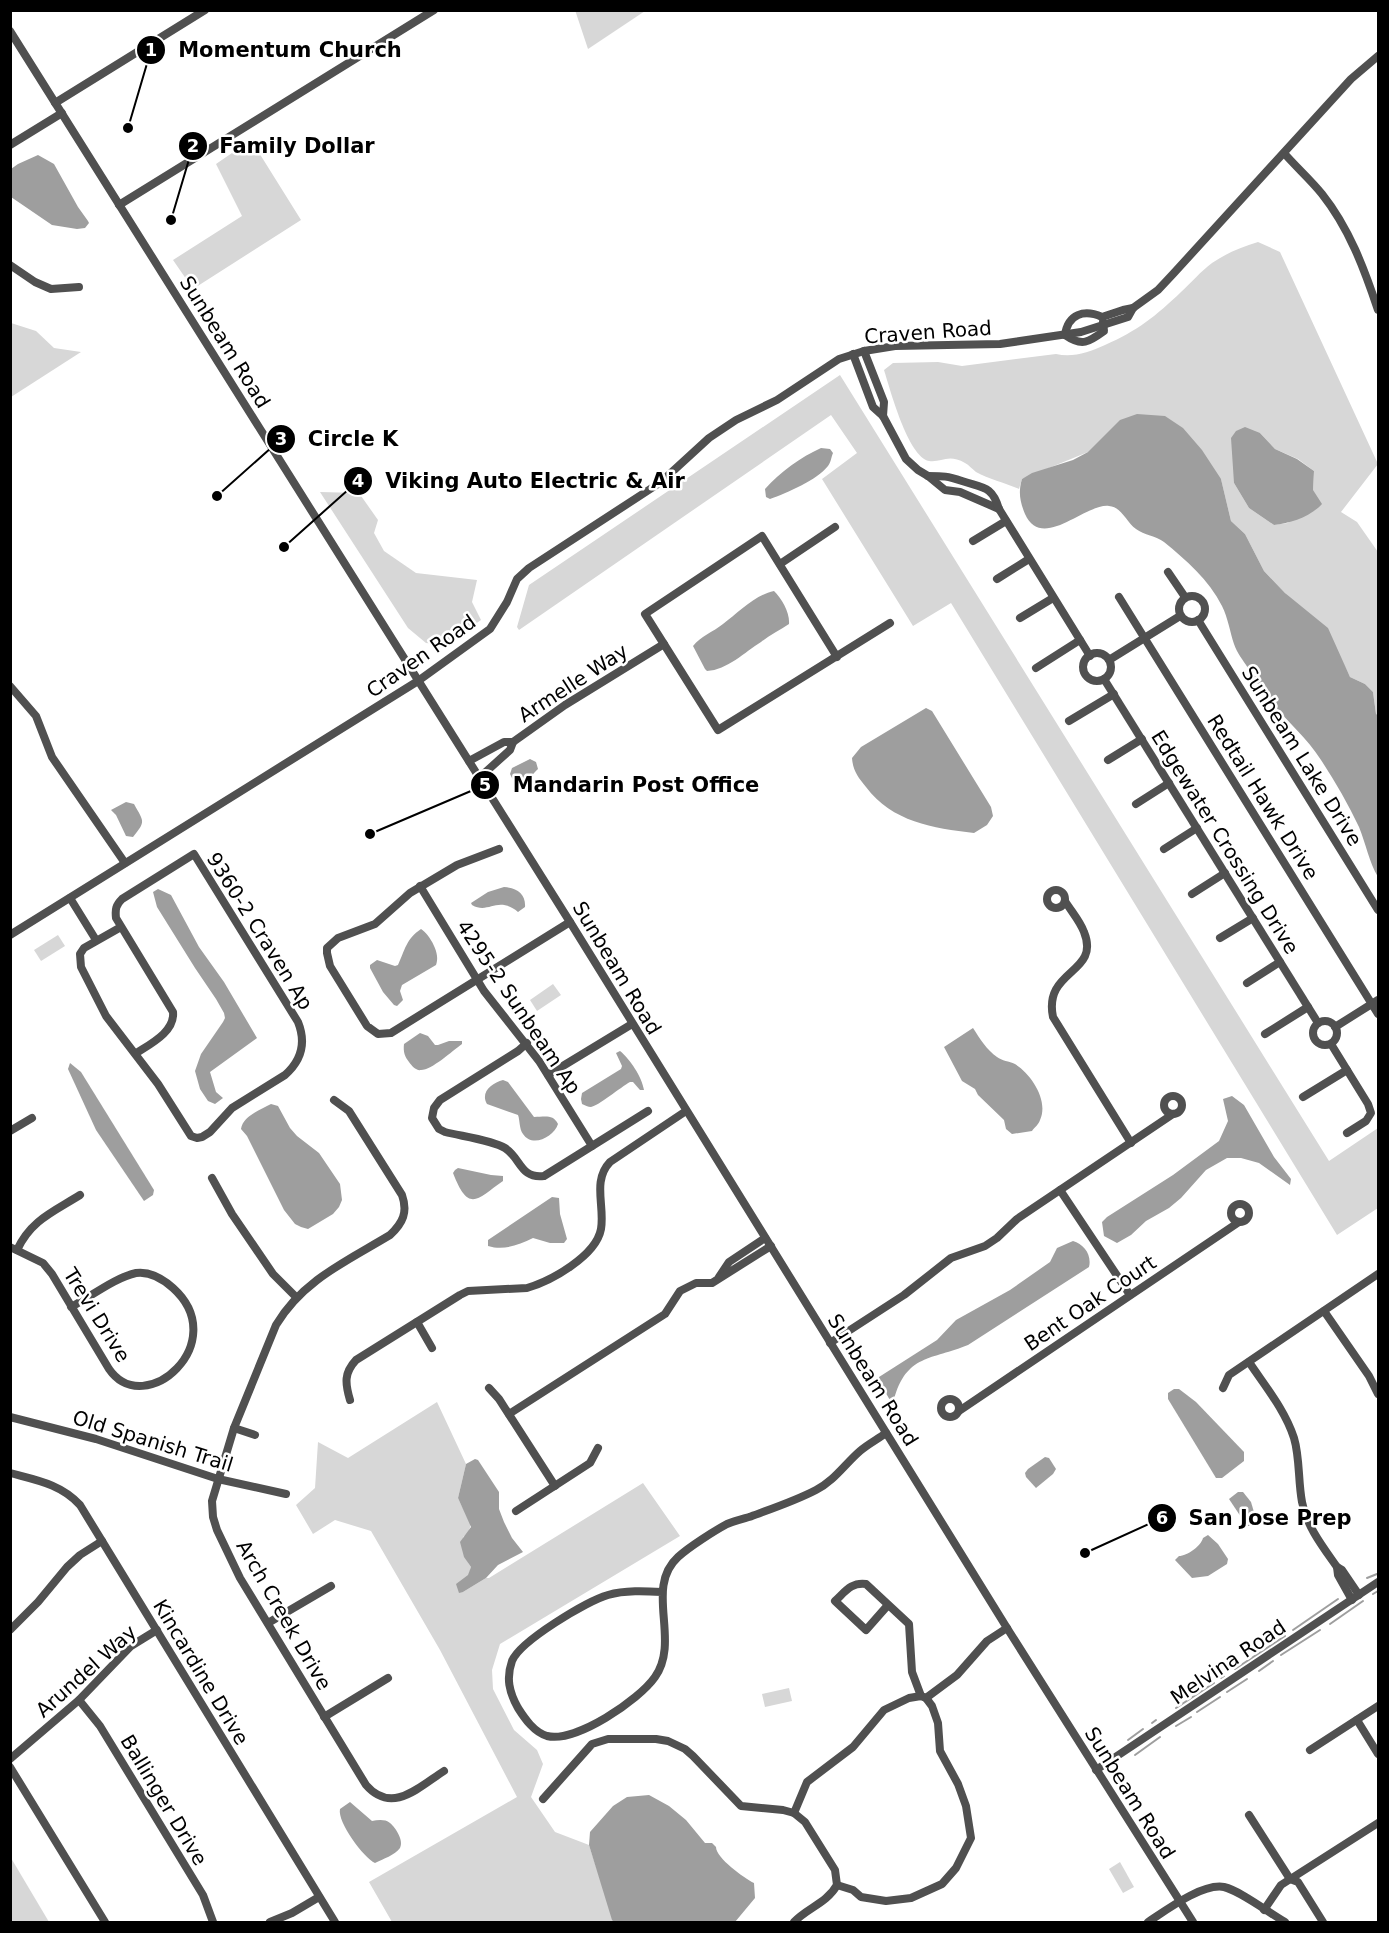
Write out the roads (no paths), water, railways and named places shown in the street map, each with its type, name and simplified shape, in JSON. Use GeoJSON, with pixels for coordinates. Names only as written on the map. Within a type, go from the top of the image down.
{"type":"FeatureCollection","features":[{"type":"Feature","properties":{"kind":"street"},"geometry":{"type":"LineString","coordinates":[[55,103],[205,10]]}},
{"type":"Feature","properties":{"kind":"street"},"geometry":{"type":"LineString","coordinates":[[119,205],[434,10]]}},
{"type":"Feature","properties":{"kind":"street","name":"Sunbeam Road"},"geometry":{"type":"LineString","coordinates":[[10,31],[570,922],[886,1433],[1003,1631],[1096,1770],[1193,1923]]}},
{"type":"Feature","properties":{"kind":"street","name":"Craven Road"},"geometry":{"type":"LineString","coordinates":[[1103,321],[1123,310],[1133,308],[1158,290],[1351,79],[1378,56]]}},
{"type":"Feature","properties":{"kind":"street"},"geometry":{"type":"LineString","coordinates":[[10,145],[62,113]]}},
{"type":"Feature","properties":{"kind":"street"},"geometry":{"type":"LineString","coordinates":[[1284,153],[1321,193],[1344,226],[1362,261],[1378,310]]}},
{"type":"Feature","properties":{"kind":"street"},"geometry":{"type":"LineString","coordinates":[[10,265],[35,282],[51,289],[79,287]]}},
{"type":"Feature","properties":{"kind":"street","name":"Craven Road"},"geometry":{"type":"LineString","coordinates":[[10,935],[418,681],[490,629],[507,602],[517,579],[530,568],[661,482],[709,438],[736,420],[777,400],[839,359],[864,351],[895,346],[1000,344],[1065,335],[1075,342],[1085,341],[1104,331],[1103,321],[1092,313],[1075,317],[1067,324],[1065,335]]}},
{"type":"Feature","properties":{"kind":"street"},"geometry":{"type":"LineString","coordinates":[[864,351],[884,402],[883,416]]}},
{"type":"Feature","properties":{"kind":"street"},"geometry":{"type":"LineString","coordinates":[[853,354],[873,406],[883,416],[906,459],[945,490],[960,492],[999,509]]}},
{"type":"Feature","properties":{"kind":"street"},"geometry":{"type":"LineString","coordinates":[[928,476],[951,476],[982,486],[996,499],[1006,521],[1090,656]]}},
{"type":"Feature","properties":{"kind":"street"},"geometry":{"type":"LineString","coordinates":[[973,542],[1006,521]]}},
{"type":"Feature","properties":{"kind":"street"},"geometry":{"type":"LineString","coordinates":[[780,564],[834,527]]}},
{"type":"Feature","properties":{"kind":"street"},"geometry":{"type":"LineString","coordinates":[[837,657],[762,536],[645,614],[718,730],[837,657],[890,623]]}},
{"type":"Feature","properties":{"kind":"street"},"geometry":{"type":"LineString","coordinates":[[997,579],[1029,559]]}},
{"type":"Feature","properties":{"kind":"street"},"geometry":{"type":"LineString","coordinates":[[1168,572],[1185,597]]}},
{"type":"Feature","properties":{"kind":"street"},"geometry":{"type":"LineString","coordinates":[[1195,596],[1203,602],[1204,612],[1198,620],[1188,622],[1180,615],[1179,605],[1185,597],[1195,596]]}},
{"type":"Feature","properties":{"kind":"street","name":"Redtail Hawk Drive"},"geometry":{"type":"LineString","coordinates":[[1119,597],[1375,1002],[1378,1014]]}},
{"type":"Feature","properties":{"kind":"street"},"geometry":{"type":"LineString","coordinates":[[1020,618],[1053,598]]}},
{"type":"Feature","properties":{"kind":"street"},"geometry":{"type":"LineString","coordinates":[[1109,660],[1180,615]]}},
{"type":"Feature","properties":{"kind":"street","name":"Sunbeam Lake Drive"},"geometry":{"type":"LineString","coordinates":[[1198,620],[1378,910]]}},
{"type":"Feature","properties":{"kind":"street"},"geometry":{"type":"LineString","coordinates":[[1036,668],[1080,640]]}},
{"type":"Feature","properties":{"kind":"street","name":"Armelle Way"},"geometry":{"type":"LineString","coordinates":[[479,778],[510,750],[513,742],[565,705],[664,644]]}},
{"type":"Feature","properties":{"kind":"street"},"geometry":{"type":"LineString","coordinates":[[1100,654],[1109,660],[1111,670],[1104,679],[1095,681],[1086,675],[1084,665],[1090,656],[1100,654]]}},
{"type":"Feature","properties":{"kind":"street","name":"Edgewater Crossing Drive"},"geometry":{"type":"LineString","coordinates":[[1104,679],[1318,1023]]}},
{"type":"Feature","properties":{"kind":"street"},"geometry":{"type":"LineString","coordinates":[[10,686],[36,716],[52,757],[125,863]]}},
{"type":"Feature","properties":{"kind":"street"},"geometry":{"type":"LineString","coordinates":[[1070,722],[1114,694]]}},
{"type":"Feature","properties":{"kind":"street"},"geometry":{"type":"LineString","coordinates":[[1108,760],[1142,739]]}},
{"type":"Feature","properties":{"kind":"street"},"geometry":{"type":"LineString","coordinates":[[469,761],[504,742],[513,742]]}},
{"type":"Feature","properties":{"kind":"street"},"geometry":{"type":"LineString","coordinates":[[1136,804],[1169,783]]}},
{"type":"Feature","properties":{"kind":"street"},"geometry":{"type":"LineString","coordinates":[[1164,849],[1197,828]]}},
{"type":"Feature","properties":{"kind":"street"},"geometry":{"type":"LineString","coordinates":[[499,849],[457,865],[420,886],[375,924],[338,938],[327,948],[330,966],[367,1026],[378,1034],[392,1033],[570,922]]}},
{"type":"Feature","properties":{"kind":"street","name":"9360-2 Craven Ap"},"geometry":{"type":"LineString","coordinates":[[194,854],[298,1022],[302,1032],[302,1051],[292,1068],[285,1075],[232,1108],[210,1132],[202,1137],[191,1136],[158,1084],[106,1016],[81,968],[80,954],[84,948],[96,940],[121,927],[115,911],[122,899],[194,854]]}},
{"type":"Feature","properties":{"kind":"street"},"geometry":{"type":"LineString","coordinates":[[1192,894],[1225,873]]}},
{"type":"Feature","properties":{"kind":"street","name":"4295-2 Sunbeam Ap"},"geometry":{"type":"LineString","coordinates":[[420,886],[477,980],[494,1005],[527,1043],[592,1146]]}},
{"type":"Feature","properties":{"kind":"street"},"geometry":{"type":"LineString","coordinates":[[70,898],[96,940]]}},
{"type":"Feature","properties":{"kind":"street"},"geometry":{"type":"LineString","coordinates":[[1065,901],[1084,931],[1087,948],[1084,959],[1078,967],[1064,977],[1054,991],[1053,1017],[1131,1143]]}},
{"type":"Feature","properties":{"kind":"street"},"geometry":{"type":"LineString","coordinates":[[1220,938],[1253,918]]}},
{"type":"Feature","properties":{"kind":"street"},"geometry":{"type":"LineString","coordinates":[[121,927],[173,1012],[174,1019],[166,1032],[135,1054]]}},
{"type":"Feature","properties":{"kind":"street"},"geometry":{"type":"LineString","coordinates":[[1247,983],[1280,962]]}},
{"type":"Feature","properties":{"kind":"street"},"geometry":{"type":"LineString","coordinates":[[1335,1027],[1375,1002]]}},
{"type":"Feature","properties":{"kind":"street"},"geometry":{"type":"LineString","coordinates":[[1265,1034],[1308,1007]]}},
{"type":"Feature","properties":{"kind":"street"},"geometry":{"type":"LineString","coordinates":[[1328,1022],[1335,1027],[1337,1036],[1331,1044],[1322,1045],[1314,1040],[1313,1030],[1318,1023],[1328,1022]]}},
{"type":"Feature","properties":{"kind":"street"},"geometry":{"type":"LineString","coordinates":[[548,1075],[632,1024]]}},
{"type":"Feature","properties":{"kind":"street"},"geometry":{"type":"LineString","coordinates":[[527,1043],[518,1052],[440,1100],[434,1108],[432,1118],[439,1129],[501,1145],[515,1157],[525,1171],[536,1177],[544,1176],[648,1111]]}},
{"type":"Feature","properties":{"kind":"street"},"geometry":{"type":"LineString","coordinates":[[1331,1044],[1368,1104],[1371,1113],[1366,1120],[1347,1132]]}},
{"type":"Feature","properties":{"kind":"street"},"geometry":{"type":"LineString","coordinates":[[1303,1097],[1347,1070]]}},
{"type":"Feature","properties":{"kind":"street","name":"Arch Creek Drive"},"geometry":{"type":"LineString","coordinates":[[334,1100],[349,1111],[402,1195],[404,1217],[390,1234],[318,1279],[296,1297],[276,1325],[234,1428],[212,1501],[213,1517],[240,1578],[366,1785],[380,1797],[397,1799],[444,1771]]}},
{"type":"Feature","properties":{"kind":"street"},"geometry":{"type":"LineString","coordinates":[[350,1400],[346,1376],[356,1360],[417,1322],[468,1291],[536,1286],[585,1256],[597,1242],[601,1231],[600,1183],[604,1168],[686,1111]]}},
{"type":"Feature","properties":{"kind":"street"},"geometry":{"type":"LineString","coordinates":[[831,1343],[904,1295],[951,1258],[985,1246],[997,1238],[1017,1219],[1173,1114]]}},
{"type":"Feature","properties":{"kind":"street"},"geometry":{"type":"LineString","coordinates":[[10,1131],[32,1118]]}},
{"type":"Feature","properties":{"kind":"street"},"geometry":{"type":"LineString","coordinates":[[212,1178],[232,1214],[268,1267],[296,1297]]}},
{"type":"Feature","properties":{"kind":"street"},"geometry":{"type":"LineString","coordinates":[[1060,1190],[1130,1295]]}},
{"type":"Feature","properties":{"kind":"street"},"geometry":{"type":"LineString","coordinates":[[14,1249],[37,1222],[80,1195]]}},
{"type":"Feature","properties":{"kind":"street","name":"Bent Oak Court"},"geometry":{"type":"LineString","coordinates":[[959,1411],[1239,1222]]}},
{"type":"Feature","properties":{"kind":"street"},"geometry":{"type":"LineString","coordinates":[[717,1280],[729,1262],[765,1238]]}},
{"type":"Feature","properties":{"kind":"street"},"geometry":{"type":"LineString","coordinates":[[509,1414],[666,1314],[680,1291],[696,1283],[712,1283],[771,1246]]}},
{"type":"Feature","properties":{"kind":"street","name":"Trevi Drive"},"geometry":{"type":"LineString","coordinates":[[14,1249],[43,1263],[52,1274],[71,1307],[112,1374],[124,1383],[146,1386],[164,1378],[176,1369],[189,1353],[193,1340],[193,1323],[189,1310],[177,1292],[166,1282],[153,1275],[134,1274],[116,1281],[71,1307]]}},
{"type":"Feature","properties":{"kind":"street"},"geometry":{"type":"LineString","coordinates":[[1223,1388],[1229,1375],[1378,1274]]}},
{"type":"Feature","properties":{"kind":"street"},"geometry":{"type":"LineString","coordinates":[[1324,1311],[1378,1394]]}},
{"type":"Feature","properties":{"kind":"street"},"geometry":{"type":"LineString","coordinates":[[417,1322],[432,1348]]}},
{"type":"Feature","properties":{"kind":"street"},"geometry":{"type":"LineString","coordinates":[[1249,1362],[1290,1426],[1297,1451],[1302,1502],[1306,1517],[1313,1532],[1337,1567],[1338,1575],[1355,1598]]}},
{"type":"Feature","properties":{"kind":"street"},"geometry":{"type":"LineString","coordinates":[[489,1389],[500,1399],[555,1486]]}},
{"type":"Feature","properties":{"kind":"street","name":"Old Spanish Trail"},"geometry":{"type":"LineString","coordinates":[[10,1417],[96,1440],[218,1479],[286,1494]]}},
{"type":"Feature","properties":{"kind":"street"},"geometry":{"type":"LineString","coordinates":[[234,1428],[255,1435]]}},
{"type":"Feature","properties":{"kind":"street"},"geometry":{"type":"LineString","coordinates":[[662,1592],[639,1591],[609,1595],[586,1605],[531,1640],[514,1656],[508,1672],[509,1687],[524,1717],[538,1732],[548,1736],[562,1736],[586,1729],[604,1719],[642,1691],[655,1677],[662,1664],[666,1648],[662,1592],[667,1573],[678,1557],[728,1524],[817,1490],[838,1474],[861,1450],[886,1433]]}},
{"type":"Feature","properties":{"kind":"street"},"geometry":{"type":"LineString","coordinates":[[516,1511],[590,1463],[598,1448]]}},
{"type":"Feature","properties":{"kind":"street","name":"Kincardine Drive"},"geometry":{"type":"LineString","coordinates":[[10,1473],[64,1490],[80,1505],[335,1923]]}},
{"type":"Feature","properties":{"kind":"street"},"geometry":{"type":"LineString","coordinates":[[10,1630],[38,1602],[67,1567],[80,1555],[102,1541]]}},
{"type":"Feature","properties":{"kind":"street","name":"Melvina Road"},"geometry":{"type":"LineString","coordinates":[[1096,1770],[1378,1582]]}},
{"type":"Feature","properties":{"kind":"street"},"geometry":{"type":"LineString","coordinates":[[837,1885],[853,1890],[861,1897],[886,1901],[911,1898],[942,1884],[956,1868],[971,1838],[966,1806],[958,1784],[940,1751],[938,1723],[932,1706],[923,1697],[912,1672],[909,1624],[866,1584],[858,1583],[850,1586],[835,1601],[866,1630],[888,1605]]}},
{"type":"Feature","properties":{"kind":"street"},"geometry":{"type":"LineString","coordinates":[[268,1623],[331,1586]]}},
{"type":"Feature","properties":{"kind":"street","name":"Arundel Way"},"geometry":{"type":"LineString","coordinates":[[10,1759],[79,1700],[131,1646],[157,1630]]}},
{"type":"Feature","properties":{"kind":"street"},"geometry":{"type":"LineString","coordinates":[[794,1814],[807,1782],[853,1747],[884,1710],[909,1698],[923,1697],[957,1675],[987,1641],[1003,1631]]}},
{"type":"Feature","properties":{"kind":"street"},"geometry":{"type":"LineString","coordinates":[[324,1717],[388,1678]]}},
{"type":"Feature","properties":{"kind":"street","name":"Ballinger Drive"},"geometry":{"type":"LineString","coordinates":[[79,1700],[100,1726],[203,1895],[213,1923]]}},
{"type":"Feature","properties":{"kind":"street"},"geometry":{"type":"LineString","coordinates":[[1310,1750],[1378,1706]]}},
{"type":"Feature","properties":{"kind":"street"},"geometry":{"type":"LineString","coordinates":[[1357,1720],[1378,1755]]}},
{"type":"Feature","properties":{"kind":"street"},"geometry":{"type":"LineString","coordinates":[[586,1729],[592,1744]]}},
{"type":"Feature","properties":{"kind":"street"},"geometry":{"type":"LineString","coordinates":[[543,1799],[592,1744],[608,1739],[668,1741],[685,1749],[741,1806],[783,1810],[805,1822],[836,1870],[837,1885],[826,1899],[801,1915],[794,1923]]}},
{"type":"Feature","properties":{"kind":"street"},"geometry":{"type":"LineString","coordinates":[[10,1767],[105,1923]]}},
{"type":"Feature","properties":{"kind":"street"},"geometry":{"type":"LineString","coordinates":[[1249,1815],[1290,1880],[1298,1882],[1323,1923]]}},
{"type":"Feature","properties":{"kind":"street"},"geometry":{"type":"LineString","coordinates":[[1264,1910],[1281,1885],[1378,1823]]}},
{"type":"Feature","properties":{"kind":"street"},"geometry":{"type":"LineString","coordinates":[[1148,1923],[1180,1902],[1218,1886],[1235,1891],[1285,1923]]}},
{"type":"Feature","properties":{"kind":"street"},"geometry":{"type":"LineString","coordinates":[[270,1923],[319,1897]]}},
{"type":"Feature","properties":{"kind":"waterway"},"geometry":{"type":"LineString","coordinates":[[1367,1578],[1377,1574]]}},
{"type":"Feature","properties":{"kind":"waterway"},"geometry":{"type":"LineString","coordinates":[[1373,1594],[1378,1591]]}},
{"type":"Feature","properties":{"kind":"waterway"},"geometry":{"type":"LineString","coordinates":[[1293,1630],[1338,1599]]}},
{"type":"Feature","properties":{"kind":"waterway"},"geometry":{"type":"LineString","coordinates":[[1330,1624],[1363,1601]]}},
{"type":"Feature","properties":{"kind":"waterway"},"geometry":{"type":"LineString","coordinates":[[1281,1655],[1320,1630]]}},
{"type":"Feature","properties":{"kind":"waterway"},"geometry":{"type":"LineString","coordinates":[[1235,1669],[1285,1636]]}},
{"type":"Feature","properties":{"kind":"waterway"},"geometry":{"type":"LineString","coordinates":[[1259,1671],[1273,1661]]}},
{"type":"Feature","properties":{"kind":"waterway"},"geometry":{"type":"LineString","coordinates":[[1227,1692],[1247,1679]]}},
{"type":"Feature","properties":{"kind":"waterway"},"geometry":{"type":"LineString","coordinates":[[1176,1708],[1214,1683]]}},
{"type":"Feature","properties":{"kind":"waterway"},"geometry":{"type":"LineString","coordinates":[[1197,1712],[1220,1697]]}},
{"type":"Feature","properties":{"kind":"waterway"},"geometry":{"type":"LineString","coordinates":[[1176,1726],[1191,1717]]}},
{"type":"Feature","properties":{"kind":"waterway"},"geometry":{"type":"LineString","coordinates":[[1152,1723],[1156,1720]]}},
{"type":"Feature","properties":{"kind":"waterway"},"geometry":{"type":"LineString","coordinates":[[1128,1740],[1143,1729]]}},
{"type":"Feature","properties":{"kind":"waterway"},"geometry":{"type":"LineString","coordinates":[[1135,1755],[1160,1737]]}},
{"type":"Feature","properties":{"kind":"place","name":"Momentum Church"},"geometry":{"type":"Point","coordinates":[128,128]}},
{"type":"Feature","properties":{"kind":"place","name":"Family Dollar"},"geometry":{"type":"Point","coordinates":[171,220]}},
{"type":"Feature","properties":{"kind":"place","name":"Circle K"},"geometry":{"type":"Point","coordinates":[217,496]}},
{"type":"Feature","properties":{"kind":"place","name":"Viking Auto Electric & Air"},"geometry":{"type":"Point","coordinates":[284,547]}},
{"type":"Feature","properties":{"kind":"place","name":"Mandarin Post Office"},"geometry":{"type":"Point","coordinates":[370,834]}},
{"type":"Feature","properties":{"kind":"place","name":"San Jose Prep"},"geometry":{"type":"Point","coordinates":[1085,1553]}}]}
